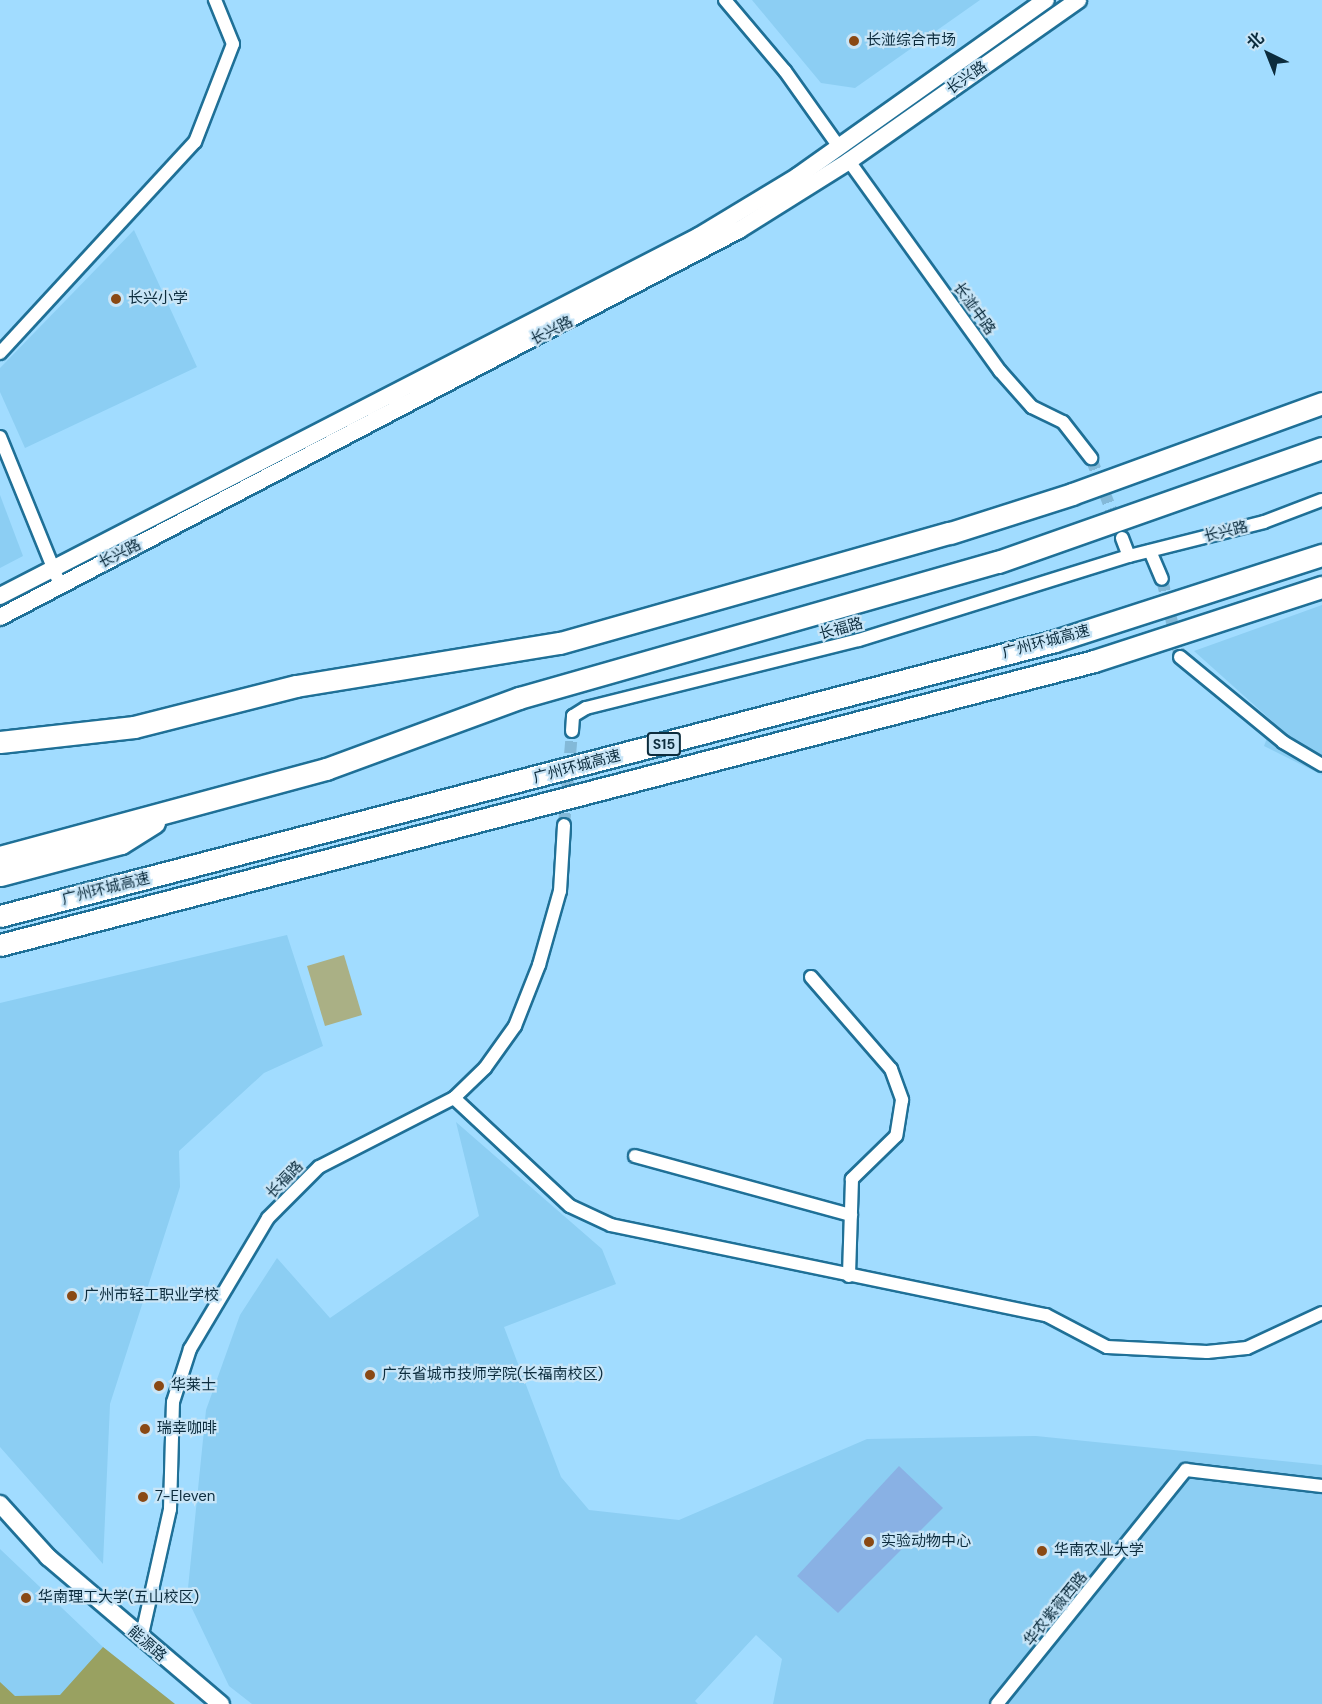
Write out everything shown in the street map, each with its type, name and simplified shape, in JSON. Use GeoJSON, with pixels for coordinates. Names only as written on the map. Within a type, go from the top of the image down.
{"type":"FeatureCollection","features":[{"type":"Feature","properties":{"kind":"highway"},"geometry":{"type":"LineString","coordinates":[[0,742],[134,727],[296,686],[560,643],[950,533],[1072,494],[1322,403]]}},
{"type":"Feature","properties":{"kind":"highway"},"geometry":{"type":"LineString","coordinates":[[0,857],[352,760],[539,692],[998,562],[1322,448]]}},
{"type":"Feature","properties":{"kind":"highway","name":"广州环城高速"},"geometry":{"type":"LineString","coordinates":[[0,916],[1055,641],[1322,555]]}},
{"type":"Feature","properties":{"kind":"highway","name":"广州环城高速"},"geometry":{"type":"LineString","coordinates":[[0,945],[1094,661],[1322,587]]}},
{"type":"Feature","properties":{"kind":"highway"},"geometry":{"type":"LineString","coordinates":[[0,875],[121,843],[151,823],[238,791]]}},
{"type":"Feature","properties":{"kind":"street"},"geometry":{"type":"LineString","coordinates":[[0,353],[195,142],[233,44],[215,0]]}},
{"type":"Feature","properties":{"kind":"street"},"geometry":{"type":"LineString","coordinates":[[725,0],[785,71],[849,161]]}},
{"type":"Feature","properties":{"kind":"street","name":"长兴路"},"geometry":{"type":"LineString","coordinates":[[0,596],[699,236],[839,147],[1046,0]]}},
{"type":"Feature","properties":{"kind":"street","name":"长兴路"},"geometry":{"type":"LineString","coordinates":[[0,617],[685,261],[849,161],[1078,0]]}},
{"type":"Feature","properties":{"kind":"street","name":"长湴中路"},"geometry":{"type":"LineString","coordinates":[[849,161],[1000,371],[1032,407],[1063,422],[1091,458]]}},
{"type":"Feature","properties":{"kind":"street"},"geometry":{"type":"LineString","coordinates":[[0,437],[60,585]]}},
{"type":"Feature","properties":{"kind":"street","name":"长兴路"},"geometry":{"type":"LineString","coordinates":[[1129,556],[1264,522],[1322,500]]}},
{"type":"Feature","properties":{"kind":"street"},"geometry":{"type":"LineString","coordinates":[[1122,538],[1129,556]]}},
{"type":"Feature","properties":{"kind":"street"},"geometry":{"type":"LineString","coordinates":[[1150,551],[1162,579]]}},
{"type":"Feature","properties":{"kind":"street","name":"长福路"},"geometry":{"type":"LineString","coordinates":[[572,731],[573,716],[586,708],[859,640],[1129,556]]}},
{"type":"Feature","properties":{"kind":"street"},"geometry":{"type":"LineString","coordinates":[[1180,657],[1283,742],[1322,765]]}},
{"type":"Feature","properties":{"kind":"street","name":"长福路"},"geometry":{"type":"LineString","coordinates":[[141,1639],[170,1509],[173,1402],[190,1349],[224,1288],[268,1218],[319,1167],[454,1098],[485,1068],[515,1026],[539,965],[560,891],[564,825]]}},
{"type":"Feature","properties":{"kind":"street"},"geometry":{"type":"LineString","coordinates":[[811,977],[891,1069],[902,1100],[896,1136],[852,1179],[849,1276]]}},
{"type":"Feature","properties":{"kind":"street"},"geometry":{"type":"LineString","coordinates":[[454,1098],[570,1206],[611,1225],[1046,1315],[1107,1347],[1207,1352],[1247,1348],[1322,1313]]}},
{"type":"Feature","properties":{"kind":"street"},"geometry":{"type":"LineString","coordinates":[[635,1156],[851,1215]]}},
{"type":"Feature","properties":{"kind":"street","name":"华农紫薇西路"},"geometry":{"type":"LineString","coordinates":[[997,1704],[1186,1470],[1322,1486]]}},
{"type":"Feature","properties":{"kind":"street","name":"能源路"},"geometry":{"type":"LineString","coordinates":[[0,1504],[48,1557],[141,1639],[221,1704]]}},
{"type":"Feature","properties":{"kind":"shaded area","name":"长湴综合市场"},"geometry":{"type":"Polygon","coordinates":[[[752,0],[980,0],[855,88],[821,83],[752,0]]]}},
{"type":"Feature","properties":{"kind":"shaded area","name":"长兴小学"},"geometry":{"type":"Polygon","coordinates":[[[134,230],[197,367],[25,448],[0,392],[0,368],[134,230]]]}},
{"type":"Feature","properties":{"kind":"shaded area"},"geometry":{"type":"Polygon","coordinates":[[[0,495],[23,556],[0,568],[0,495]]]}},
{"type":"Feature","properties":{"kind":"shaded area"},"geometry":{"type":"Polygon","coordinates":[[[1322,605],[1322,775],[1264,746],[1273,722],[1194,651],[1322,605]]]}},
{"type":"Feature","properties":{"kind":"shaded area","name":"广州市轻工职业学校"},"geometry":{"type":"Polygon","coordinates":[[[287,935],[323,1046],[264,1073],[179,1151],[180,1187],[110,1404],[103,1564],[0,1447],[0,1003],[287,935]]]}},
{"type":"Feature","properties":{"kind":"shaded area"},"geometry":{"type":"Polygon","coordinates":[[[456,1122],[602,1249],[616,1284],[504,1327],[561,1477],[589,1510],[679,1520],[867,1439],[1036,1436],[1322,1465],[1322,1704],[773,1704],[782,1659],[756,1635],[695,1701],[698,1704],[252,1704],[229,1686],[187,1598],[206,1410],[240,1315],[277,1258],[330,1318],[479,1216],[456,1122]]]}},
{"type":"Feature","properties":{"kind":"shaded area","name":"华南理工大学(五山校区)"},"geometry":{"type":"Polygon","coordinates":[[[0,1549],[103,1647],[175,1704],[0,1704],[0,1549]]]}},
{"type":"Feature","properties":{"kind":"green space"},"geometry":{"type":"Polygon","coordinates":[[[344,955],[362,1015],[325,1026],[307,966],[344,955]]]}},
{"type":"Feature","properties":{"kind":"green space"},"geometry":{"type":"Polygon","coordinates":[[[103,1647],[175,1704],[0,1704],[0,1682],[15,1696],[60,1695],[103,1647]]]}},
{"type":"Feature","properties":{"kind":"building","name":"实验动物中心"},"geometry":{"type":"Polygon","coordinates":[[[899,1466],[943,1508],[838,1613],[797,1576],[899,1466]]]}},
{"type":"Feature","properties":{"kind":"tunnel"},"geometry":{"type":"LineString","coordinates":[[1091,458],[1122,538]]}},
{"type":"Feature","properties":{"kind":"tunnel"},"geometry":{"type":"LineString","coordinates":[[1162,579],[1180,657]]}},
{"type":"Feature","properties":{"kind":"tunnel"},"geometry":{"type":"LineString","coordinates":[[564,825],[572,731]]}},
{"type":"Feature","properties":{"kind":"place","name":"长湴综合市场"},"geometry":{"type":"Point","coordinates":[854,41]}},
{"type":"Feature","properties":{"kind":"place","name":"长兴小学"},"geometry":{"type":"Point","coordinates":[116,299]}},
{"type":"Feature","properties":{"kind":"place","name":"广州市轻工职业学校"},"geometry":{"type":"Point","coordinates":[72,1296]}},
{"type":"Feature","properties":{"kind":"place","name":"广东省城市技师学院(长福南校区)"},"geometry":{"type":"Point","coordinates":[370,1375]}},
{"type":"Feature","properties":{"kind":"place","name":"华莱士"},"geometry":{"type":"Point","coordinates":[159,1386]}},
{"type":"Feature","properties":{"kind":"place","name":"瑞幸咖啡"},"geometry":{"type":"Point","coordinates":[145,1429]}},
{"type":"Feature","properties":{"kind":"place","name":"7-Eleven"},"geometry":{"type":"Point","coordinates":[143,1497]}},
{"type":"Feature","properties":{"kind":"place","name":"实验动物中心"},"geometry":{"type":"Point","coordinates":[869,1542]}},
{"type":"Feature","properties":{"kind":"place","name":"华南农业大学"},"geometry":{"type":"Point","coordinates":[1042,1551]}},
{"type":"Feature","properties":{"kind":"place","name":"华南理工大学(五山校区)"},"geometry":{"type":"Point","coordinates":[26,1598]}}]}
